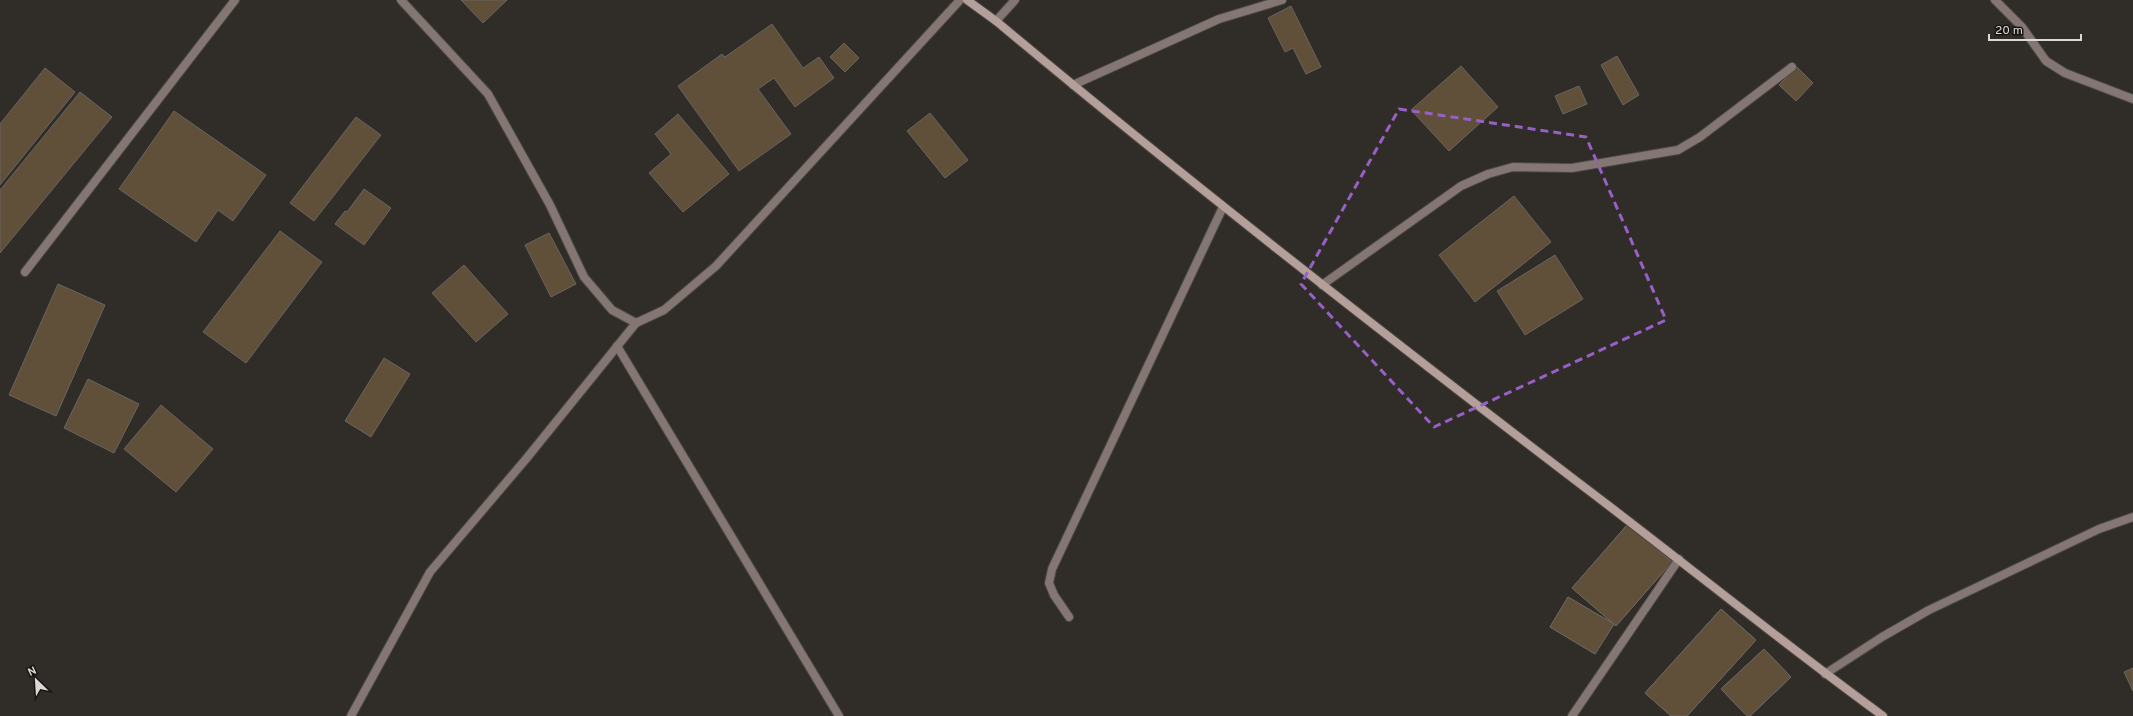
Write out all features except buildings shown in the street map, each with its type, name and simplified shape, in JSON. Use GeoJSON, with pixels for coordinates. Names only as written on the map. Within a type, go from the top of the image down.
{"type":"FeatureCollection","features":[{"type":"Feature","properties":{"kind":"street"},"geometry":{"type":"LineString","coordinates":[[25,272],[235,0]]}},
{"type":"Feature","properties":{"kind":"street"},"geometry":{"type":"LineString","coordinates":[[401,0],[488,94],[550,205],[584,277],[612,310],[636,323]]}},
{"type":"Feature","properties":{"kind":"street"},"geometry":{"type":"LineString","coordinates":[[351,716],[430,572],[526,459],[636,323],[664,310],[716,266],[960,0]]}},
{"type":"Feature","properties":{"kind":"street"},"geometry":{"type":"LineString","coordinates":[[967,0],[996,21],[1223,207],[1322,285],[1679,559],[1825,674],[1882,716]]}},
{"type":"Feature","properties":{"kind":"street"},"geometry":{"type":"LineString","coordinates":[[996,21],[1015,0]]}},
{"type":"Feature","properties":{"kind":"street"},"geometry":{"type":"LineString","coordinates":[[1073,85],[1219,19],[1282,0]]}},
{"type":"Feature","properties":{"kind":"street"},"geometry":{"type":"LineString","coordinates":[[1995,0],[2022,27],[2046,61],[2065,73],[2133,99]]}},
{"type":"Feature","properties":{"kind":"street"},"geometry":{"type":"LineString","coordinates":[[1322,285],[1461,186],[1488,174],[1513,167],[1572,168],[1678,150],[1700,137],[1792,67]]}},
{"type":"Feature","properties":{"kind":"street"},"geometry":{"type":"LineString","coordinates":[[1068,617],[1054,595],[1049,583],[1052,569],[1223,207]]}},
{"type":"Feature","properties":{"kind":"street"},"geometry":{"type":"LineString","coordinates":[[618,346],[839,716]]}},
{"type":"Feature","properties":{"kind":"street"},"geometry":{"type":"LineString","coordinates":[[1825,674],[1882,637],[1929,610],[2099,528],[2133,517]]}},
{"type":"Feature","properties":{"kind":"street"},"geometry":{"type":"LineString","coordinates":[[1572,716],[1679,559]]}},
{"type":"Feature","properties":{"kind":"highlighted area"},"geometry":{"type":"Polygon","coordinates":[[[1399,109],[1586,137],[1666,320],[1434,427],[1301,284],[1399,109]]]}}]}
